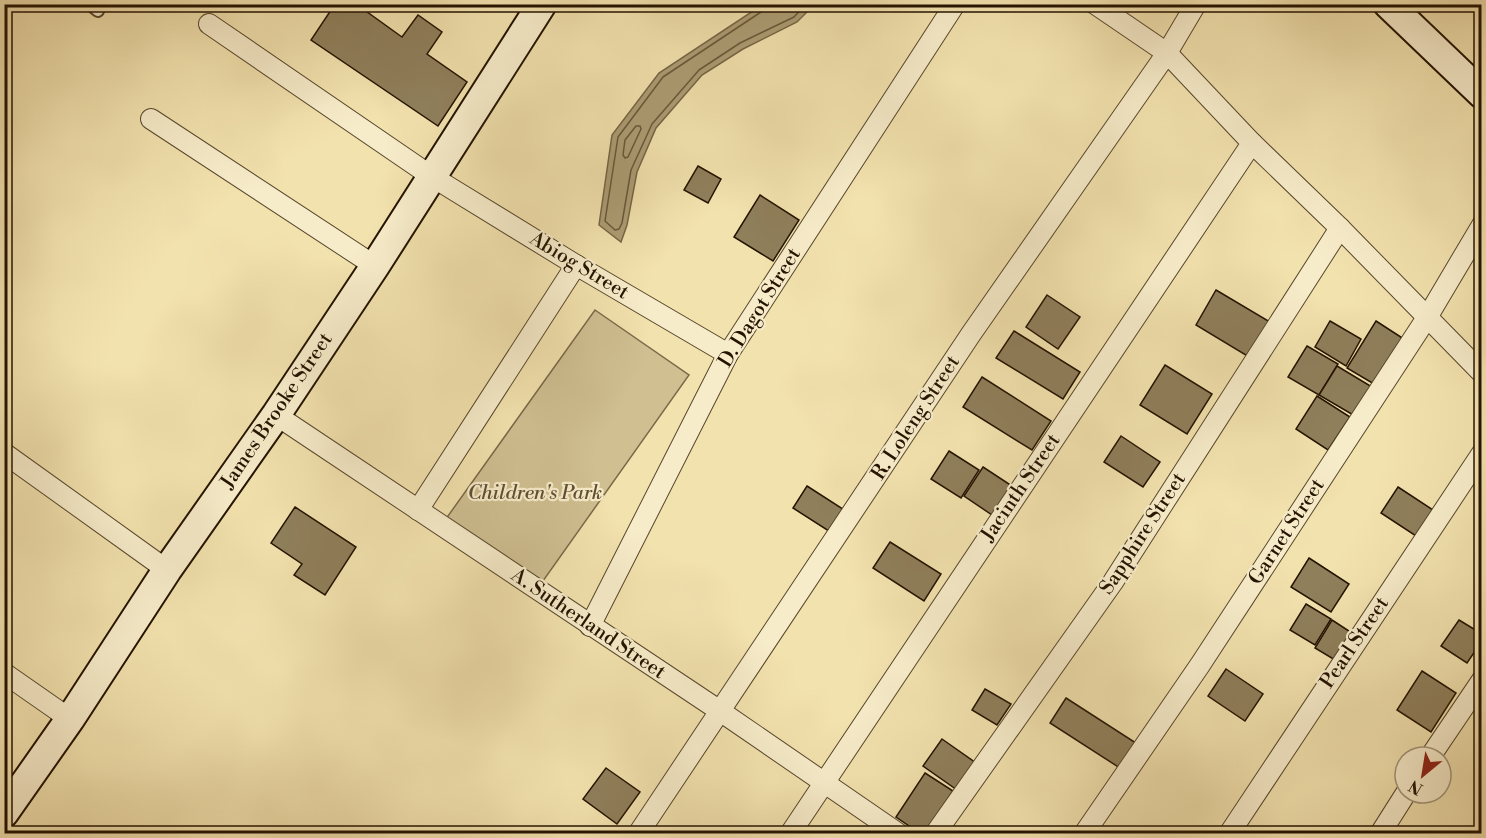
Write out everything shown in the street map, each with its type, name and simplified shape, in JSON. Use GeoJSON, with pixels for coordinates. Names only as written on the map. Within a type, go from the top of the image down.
{"type":"FeatureCollection","features":[{"type":"Feature","properties":{"kind":"street","name":"James Brooke Street"},"geometry":{"type":"LineString","coordinates":[[4,813],[70,719],[167,570],[276,415],[375,266],[542,4]]}},
{"type":"Feature","properties":{"kind":"street","name":"D. Dagot Street"},"geometry":{"type":"LineString","coordinates":[[590,626],[728,354],[956,4]]}},
{"type":"Feature","properties":{"kind":"street"},"geometry":{"type":"LineString","coordinates":[[1095,4],[1167,53],[1252,143],[1428,316],[1482,374]]}},
{"type":"Feature","properties":{"kind":"street","name":"R. Loleng Street"},"geometry":{"type":"LineString","coordinates":[[638,834],[971,334],[1167,53],[1196,4]]}},
{"type":"Feature","properties":{"kind":"street"},"geometry":{"type":"LineString","coordinates":[[1388,4],[1482,94]]}},
{"type":"Feature","properties":{"kind":"street","name":"Abiog Street"},"geometry":{"type":"LineString","coordinates":[[209,24],[431,176],[728,354]]}},
{"type":"Feature","properties":{"kind":"street"},"geometry":{"type":"LineString","coordinates":[[151,119],[375,266]]}},
{"type":"Feature","properties":{"kind":"street","name":"Jacinth Street"},"geometry":{"type":"LineString","coordinates":[[790,834],[1252,143]]}},
{"type":"Feature","properties":{"kind":"street","name":"Garnet Street"},"geometry":{"type":"LineString","coordinates":[[1084,834],[1200,665],[1428,316],[1482,225]]}},
{"type":"Feature","properties":{"kind":"street","name":"Sapphire Street"},"geometry":{"type":"LineString","coordinates":[[935,834],[1113,582],[1340,228]]}},
{"type":"Feature","properties":{"kind":"street"},"geometry":{"type":"LineString","coordinates":[[418,510],[576,265]]}},
{"type":"Feature","properties":{"kind":"street","name":"A. Sutherland Street"},"geometry":{"type":"LineString","coordinates":[[276,415],[720,711],[899,834]]}},
{"type":"Feature","properties":{"kind":"street"},"geometry":{"type":"LineString","coordinates":[[4,453],[167,570]]}},
{"type":"Feature","properties":{"kind":"street","name":"Pearl Street"},"geometry":{"type":"LineString","coordinates":[[1229,834],[1482,453]]}},
{"type":"Feature","properties":{"kind":"street"},"geometry":{"type":"LineString","coordinates":[[4,673],[70,719]]}},
{"type":"Feature","properties":{"kind":"street"},"geometry":{"type":"LineString","coordinates":[[1438,745],[1482,680]]}},
{"type":"Feature","properties":{"kind":"street"},"geometry":{"type":"LineString","coordinates":[[1380,834],[1399,805]]}},
{"type":"Feature","properties":{"kind":"green space","name":"Children's Park"},"geometry":{"type":"Polygon","coordinates":[[[595,310],[689,375],[538,588],[443,523],[595,310]]]}},
{"type":"Feature","properties":{"kind":"water"},"geometry":{"type":"Polygon","coordinates":[[[762,5],[814,5],[797,22],[743,49],[702,75],[656,128],[637,172],[627,225],[621,242],[599,225],[612,135],[659,73],[762,5]]]}},
{"type":"Feature","properties":{"kind":"building"},"geometry":{"type":"Polygon","coordinates":[[[335,4],[356,4],[402,37],[418,15],[442,32],[427,54],[467,82],[438,126],[311,40],[335,4]]]}},
{"type":"Feature","properties":{"kind":"building"},"geometry":{"type":"Polygon","coordinates":[[[698,166],[721,179],[708,203],[684,190],[698,166]]]}},
{"type":"Feature","properties":{"kind":"building"},"geometry":{"type":"Polygon","coordinates":[[[760,195],[799,220],[773,261],[734,237],[760,195]]]}},
{"type":"Feature","properties":{"kind":"building"},"geometry":{"type":"Polygon","coordinates":[[[1216,290],[1270,322],[1249,357],[1196,325],[1216,290]]]}},
{"type":"Feature","properties":{"kind":"building"},"geometry":{"type":"Polygon","coordinates":[[[1047,295],[1080,317],[1058,349],[1026,327],[1047,295]]]}},
{"type":"Feature","properties":{"kind":"building"},"geometry":{"type":"Polygon","coordinates":[[[1330,321],[1361,339],[1346,366],[1315,347],[1330,321]]]}},
{"type":"Feature","properties":{"kind":"building"},"geometry":{"type":"Polygon","coordinates":[[[1376,321],[1407,341],[1379,387],[1347,368],[1376,321]]]}},
{"type":"Feature","properties":{"kind":"building"},"geometry":{"type":"Polygon","coordinates":[[[1014,331],[1080,372],[1063,399],[996,358],[1014,331]]]}},
{"type":"Feature","properties":{"kind":"building"},"geometry":{"type":"Polygon","coordinates":[[[1307,346],[1338,364],[1319,395],[1288,377],[1307,346]]]}},
{"type":"Feature","properties":{"kind":"building"},"geometry":{"type":"Polygon","coordinates":[[[1165,365],[1212,394],[1187,434],[1140,405],[1165,365]]]}},
{"type":"Feature","properties":{"kind":"building"},"geometry":{"type":"Polygon","coordinates":[[[1337,366],[1377,390],[1360,419],[1319,395],[1337,366]]]}},
{"type":"Feature","properties":{"kind":"building"},"geometry":{"type":"Polygon","coordinates":[[[982,377],[1051,421],[1032,450],[963,407],[982,377]]]}},
{"type":"Feature","properties":{"kind":"building"},"geometry":{"type":"Polygon","coordinates":[[[1317,396],[1350,417],[1328,450],[1296,429],[1317,396]]]}},
{"type":"Feature","properties":{"kind":"building"},"geometry":{"type":"Polygon","coordinates":[[[1121,436],[1160,462],[1143,487],[1104,462],[1121,436]]]}},
{"type":"Feature","properties":{"kind":"building"},"geometry":{"type":"Polygon","coordinates":[[[949,451],[979,470],[961,498],[931,479],[949,451]]]}},
{"type":"Feature","properties":{"kind":"building"},"geometry":{"type":"Polygon","coordinates":[[[983,467],[1012,486],[992,515],[964,496],[983,467]]]}},
{"type":"Feature","properties":{"kind":"building"},"geometry":{"type":"Polygon","coordinates":[[[807,486],[849,513],[835,535],[793,508],[807,486]]]}},
{"type":"Feature","properties":{"kind":"building"},"geometry":{"type":"Polygon","coordinates":[[[1398,487],[1433,510],[1416,536],[1381,513],[1398,487]]]}},
{"type":"Feature","properties":{"kind":"building"},"geometry":{"type":"Polygon","coordinates":[[[295,507],[356,547],[325,595],[294,575],[302,564],[271,543],[295,507]]]}},
{"type":"Feature","properties":{"kind":"building"},"geometry":{"type":"Polygon","coordinates":[[[890,542],[941,574],[924,601],[873,568],[890,542]]]}},
{"type":"Feature","properties":{"kind":"building"},"geometry":{"type":"Polygon","coordinates":[[[1309,558],[1349,584],[1331,612],[1291,587],[1309,558]]]}},
{"type":"Feature","properties":{"kind":"building"},"geometry":{"type":"Polygon","coordinates":[[[1306,604],[1331,619],[1315,645],[1290,630],[1306,604]]]}},
{"type":"Feature","properties":{"kind":"building"},"geometry":{"type":"Polygon","coordinates":[[[1332,620],[1352,633],[1335,660],[1315,648],[1332,620]]]}},
{"type":"Feature","properties":{"kind":"building"},"geometry":{"type":"Polygon","coordinates":[[[1459,620],[1482,634],[1482,641],[1467,663],[1441,646],[1459,620]]]}},
{"type":"Feature","properties":{"kind":"building"},"geometry":{"type":"Polygon","coordinates":[[[1226,669],[1263,694],[1245,721],[1208,696],[1226,669]]]}},
{"type":"Feature","properties":{"kind":"building"},"geometry":{"type":"Polygon","coordinates":[[[1422,671],[1456,693],[1431,732],[1397,710],[1422,671]]]}},
{"type":"Feature","properties":{"kind":"building"},"geometry":{"type":"Polygon","coordinates":[[[985,689],[1011,704],[997,725],[972,710],[985,689]]]}},
{"type":"Feature","properties":{"kind":"building"},"geometry":{"type":"Polygon","coordinates":[[[1066,698],[1139,745],[1123,770],[1050,723],[1066,698]]]}},
{"type":"Feature","properties":{"kind":"building"},"geometry":{"type":"Polygon","coordinates":[[[942,739],[979,765],[960,792],[923,766],[942,739]]]}},
{"type":"Feature","properties":{"kind":"building"},"geometry":{"type":"Polygon","coordinates":[[[606,768],[640,792],[617,824],[583,799],[606,768]]]}},
{"type":"Feature","properties":{"kind":"building"},"geometry":{"type":"Polygon","coordinates":[[[925,773],[953,791],[925,834],[921,834],[896,817],[925,773]]]}}]}
